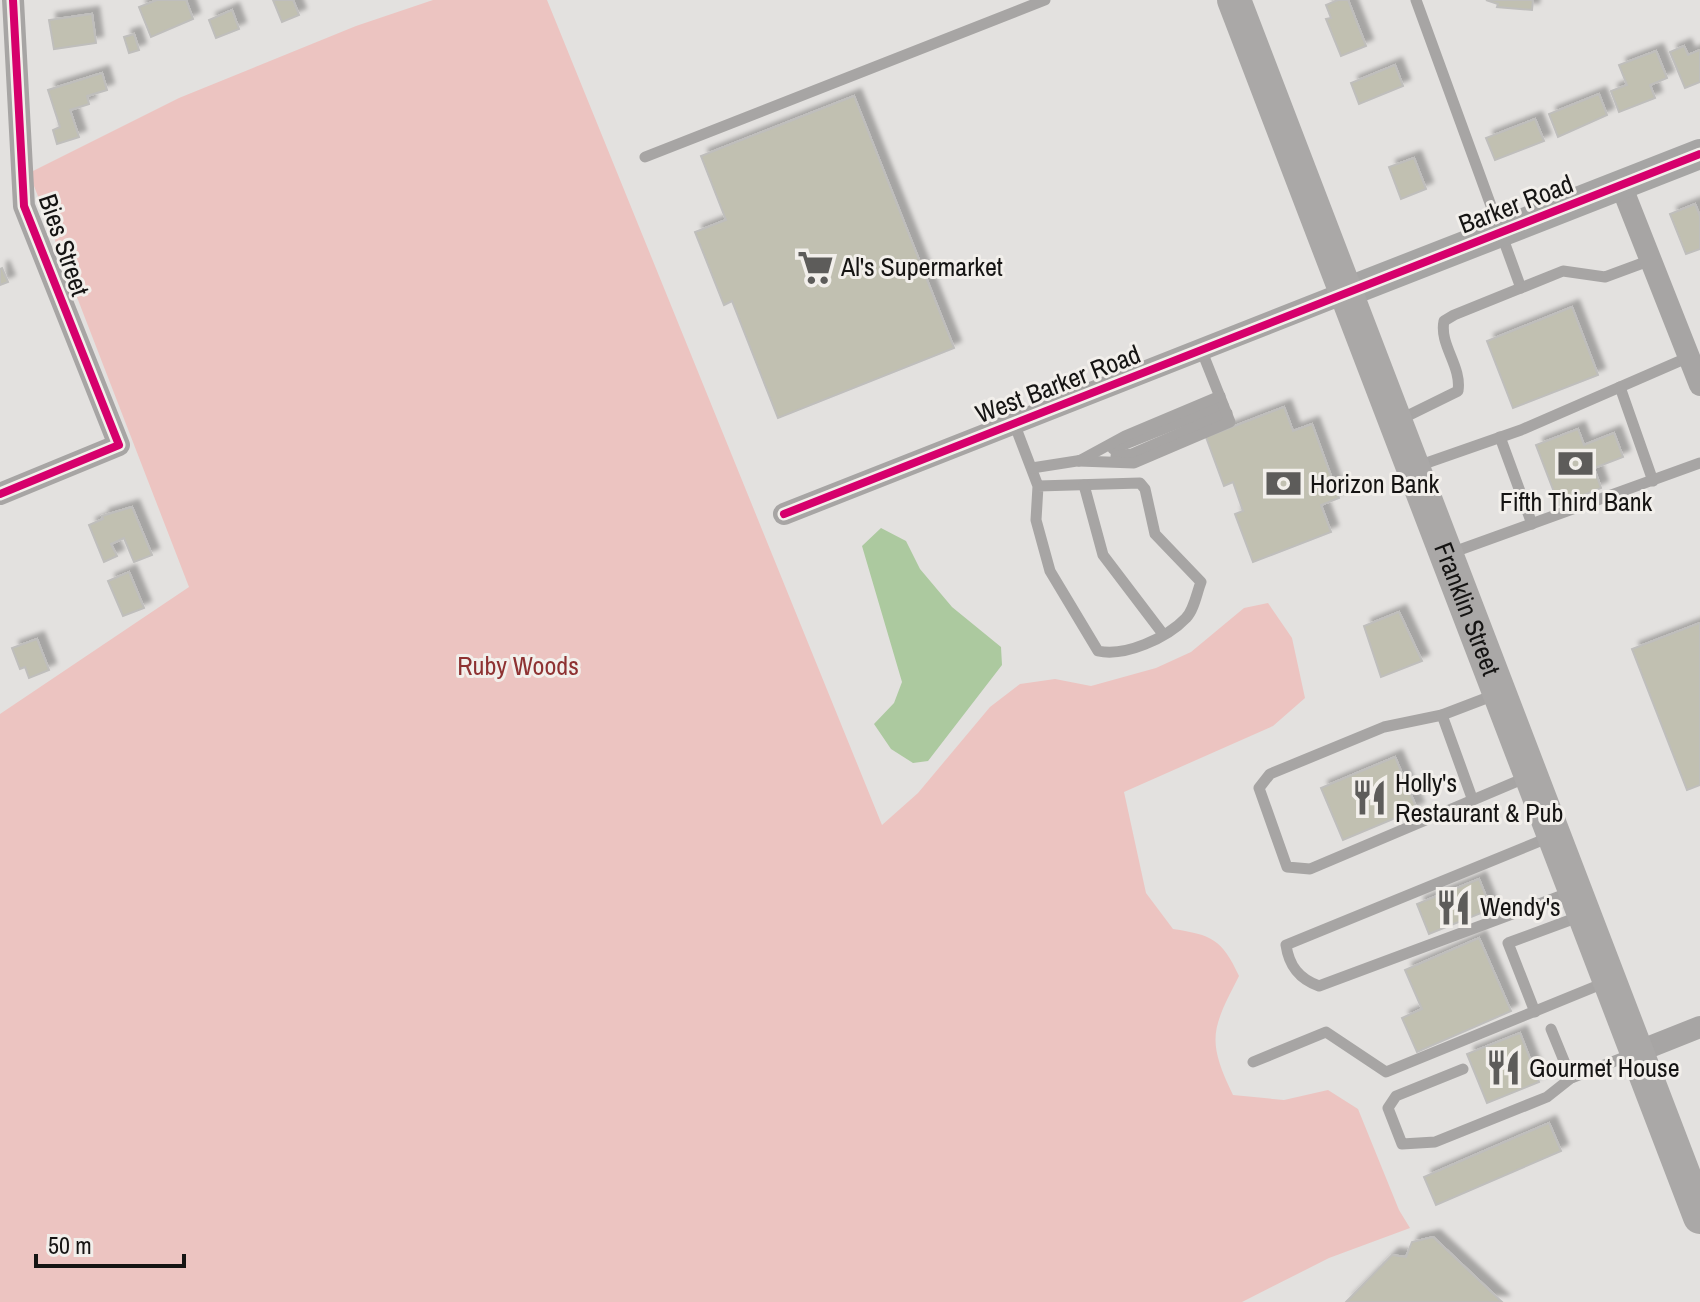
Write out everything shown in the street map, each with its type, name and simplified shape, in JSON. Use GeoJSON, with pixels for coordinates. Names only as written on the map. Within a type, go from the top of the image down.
{"type":"FeatureCollection","features":[{"type":"Feature","properties":{"kind":"main road","name":"Franklin Street"},"geometry":{"type":"LineString","coordinates":[[1234,0],[1700,1217]]}},
{"type":"Feature","properties":{"kind":"street","name":"Bies Street"},"geometry":{"type":"LineString","coordinates":[[0,494],[119,445],[24,206],[13,0]]}},
{"type":"Feature","properties":{"kind":"street","name":"Barker Road"},"geometry":{"type":"LineString","coordinates":[[1347,292],[1700,154]]}},
{"type":"Feature","properties":{"kind":"street"},"geometry":{"type":"LineString","coordinates":[[1621,185],[1700,385]]}},
{"type":"Feature","properties":{"kind":"street","name":"West Barker Road"},"geometry":{"type":"LineString","coordinates":[[784,514],[1347,292]]}},
{"type":"Feature","properties":{"kind":"street"},"geometry":{"type":"LineString","coordinates":[[1637,1052],[1700,1027]]}},
{"type":"Feature","properties":{"kind":"lane"},"geometry":{"type":"LineString","coordinates":[[645,157],[1045,0]]}},
{"type":"Feature","properties":{"kind":"lane"},"geometry":{"type":"LineString","coordinates":[[1416,0],[1521,288]]}},
{"type":"Feature","properties":{"kind":"lane"},"geometry":{"type":"LineString","coordinates":[[1396,421],[1458,391],[1460,379],[1442,331],[1444,321],[1563,271],[1605,277],[1651,260]]}},
{"type":"Feature","properties":{"kind":"lane"},"geometry":{"type":"LineString","coordinates":[[1032,468],[1079,461],[1134,463],[1230,422],[1201,349]]}},
{"type":"Feature","properties":{"kind":"lane"},"geometry":{"type":"LineString","coordinates":[[1414,467],[1500,437],[1689,357]]}},
{"type":"Feature","properties":{"kind":"lane"},"geometry":{"type":"LineString","coordinates":[[1620,387],[1653,481]]}},
{"type":"Feature","properties":{"kind":"lane"},"geometry":{"type":"LineString","coordinates":[[1079,461],[1223,405]]}},
{"type":"Feature","properties":{"kind":"lane"},"geometry":{"type":"LineString","coordinates":[[1014,422],[1038,486],[1036,520],[1050,571],[1098,651],[1112,655],[1163,634],[1188,616],[1201,582],[1155,534],[1145,489],[1140,483],[1038,486]]}},
{"type":"Feature","properties":{"kind":"lane"},"geometry":{"type":"LineString","coordinates":[[1500,437],[1532,524]]}},
{"type":"Feature","properties":{"kind":"lane"},"geometry":{"type":"LineString","coordinates":[[1447,555],[1700,463]]}},
{"type":"Feature","properties":{"kind":"lane"},"geometry":{"type":"LineString","coordinates":[[1084,485],[1096,541],[1103,555],[1163,634]]}},
{"type":"Feature","properties":{"kind":"lane"},"geometry":{"type":"LineString","coordinates":[[1500,692],[1442,715],[1384,727],[1270,774],[1259,788],[1287,867],[1310,869],[1420,824],[1472,798],[1532,776]]}},
{"type":"Feature","properties":{"kind":"lane"},"geometry":{"type":"LineString","coordinates":[[1442,715],[1472,798]]}},
{"type":"Feature","properties":{"kind":"lane"},"geometry":{"type":"LineString","coordinates":[[1554,835],[1286,945],[1288,960],[1304,981],[1319,986],[1580,902]]}},
{"type":"Feature","properties":{"kind":"lane"},"geometry":{"type":"LineString","coordinates":[[1535,1012],[1508,943],[1580,902]]}},
{"type":"Feature","properties":{"kind":"lane"},"geometry":{"type":"LineString","coordinates":[[1253,1062],[1326,1032],[1386,1072],[1609,981]]}},
{"type":"Feature","properties":{"kind":"lane"},"geometry":{"type":"LineString","coordinates":[[1551,1029],[1571,1078]]}},
{"type":"Feature","properties":{"kind":"lane"},"geometry":{"type":"LineString","coordinates":[[1463,1069],[1396,1096],[1388,1108],[1402,1144],[1435,1142],[1547,1097],[1571,1078],[1637,1052]]}},
{"type":"Feature","properties":{"kind":"green space","name":"Ruby Woods"},"geometry":{"type":"Polygon","coordinates":[[[433,0],[547,0],[882,825],[918,793],[990,707],[1020,684],[1055,679],[1091,686],[1156,668],[1191,652],[1244,608],[1268,603],[1292,638],[1305,698],[1273,726],[1124,792],[1146,893],[1173,929],[1207,937],[1221,946],[1239,976],[1223,1009],[1216,1034],[1219,1060],[1233,1095],[1284,1100],[1328,1090],[1358,1109],[1399,1210],[1410,1228],[1329,1258],[1242,1302],[0,1302],[0,714],[189,587],[29,173],[179,98],[356,26],[433,0]]]}},
{"type":"Feature","properties":{"kind":"shaded area"},"geometry":{"type":"Polygon","coordinates":[[[881,528],[906,541],[920,569],[952,607],[1001,647],[1002,665],[928,761],[913,763],[891,749],[874,724],[894,703],[902,682],[862,546],[881,528]]]}},
{"type":"Feature","properties":{"kind":"building"},"geometry":{"type":"Polygon","coordinates":[[[157,0],[186,0],[193,19],[151,37],[139,7],[157,0]]]}},
{"type":"Feature","properties":{"kind":"building"},"geometry":{"type":"Polygon","coordinates":[[[273,0],[293,0],[299,15],[282,22],[273,0]]]}},
{"type":"Feature","properties":{"kind":"building"},"geometry":{"type":"Polygon","coordinates":[[[1348,0],[1366,46],[1341,56],[1326,19],[1331,18],[1326,5],[1348,0]]]}},
{"type":"Feature","properties":{"kind":"building"},"geometry":{"type":"Polygon","coordinates":[[[1486,0],[1533,0],[1532,10],[1497,7],[1498,4],[1486,0]]]}},
{"type":"Feature","properties":{"kind":"building"},"geometry":{"type":"Polygon","coordinates":[[[232,10],[239,29],[216,38],[209,20],[232,10]]]}},
{"type":"Feature","properties":{"kind":"building"},"geometry":{"type":"Polygon","coordinates":[[[92,14],[96,43],[54,49],[49,20],[92,14]]]}},
{"type":"Feature","properties":{"kind":"building"},"geometry":{"type":"Polygon","coordinates":[[[134,34],[139,50],[129,53],[124,37],[134,34]]]}},
{"type":"Feature","properties":{"kind":"building"},"geometry":{"type":"Polygon","coordinates":[[[1684,46],[1688,55],[1700,50],[1700,82],[1685,88],[1670,52],[1684,46]]]}},
{"type":"Feature","properties":{"kind":"building"},"geometry":{"type":"Polygon","coordinates":[[[1656,51],[1667,78],[1650,85],[1655,98],[1619,112],[1611,91],[1627,85],[1619,65],[1656,51]]]}},
{"type":"Feature","properties":{"kind":"building"},"geometry":{"type":"Polygon","coordinates":[[[1395,65],[1403,86],[1359,104],[1351,83],[1395,65]]]}},
{"type":"Feature","properties":{"kind":"building"},"geometry":{"type":"Polygon","coordinates":[[[102,73],[107,90],[87,96],[89,104],[70,110],[79,137],[57,144],[53,130],[60,127],[48,90],[102,73]]]}},
{"type":"Feature","properties":{"kind":"building"},"geometry":{"type":"Polygon","coordinates":[[[1599,94],[1607,115],[1558,137],[1549,114],[1599,94]]]}},
{"type":"Feature","properties":{"kind":"building","name":"Al's Supermarket"},"geometry":{"type":"Polygon","coordinates":[[[854,96],[954,348],[778,418],[732,301],[724,305],[695,232],[726,220],[701,156],[854,96]]]}},
{"type":"Feature","properties":{"kind":"building"},"geometry":{"type":"Polygon","coordinates":[[[1535,119],[1544,141],[1495,160],[1486,138],[1535,119]]]}},
{"type":"Feature","properties":{"kind":"building"},"geometry":{"type":"Polygon","coordinates":[[[1414,158],[1426,189],[1401,199],[1389,167],[1414,158]]]}},
{"type":"Feature","properties":{"kind":"building"},"geometry":{"type":"Polygon","coordinates":[[[1695,204],[1700,216],[1700,249],[1686,254],[1670,214],[1695,204]]]}},
{"type":"Feature","properties":{"kind":"building"},"geometry":{"type":"Polygon","coordinates":[[[0,269],[8,282],[0,285],[0,269]]]}},
{"type":"Feature","properties":{"kind":"building"},"geometry":{"type":"Polygon","coordinates":[[[1572,307],[1598,375],[1513,408],[1487,341],[1572,307]]]}},
{"type":"Feature","properties":{"kind":"building","name":"Horizon Bank"},"geometry":{"type":"Polygon","coordinates":[[[1284,407],[1293,431],[1312,424],[1339,498],[1321,505],[1331,532],[1253,562],[1235,514],[1243,511],[1233,482],[1224,486],[1206,437],[1284,407]]]}},
{"type":"Feature","properties":{"kind":"building","name":"Fifth Third Bank"},"geometry":{"type":"Polygon","coordinates":[[[1578,429],[1584,445],[1614,433],[1623,457],[1594,468],[1601,488],[1559,505],[1536,445],[1578,429]]]}},
{"type":"Feature","properties":{"kind":"building"},"geometry":{"type":"Polygon","coordinates":[[[132,507],[152,555],[134,562],[124,538],[111,544],[117,556],[104,562],[89,525],[103,519],[102,516],[132,507]]]}},
{"type":"Feature","properties":{"kind":"building"},"geometry":{"type":"Polygon","coordinates":[[[129,572],[144,608],[123,616],[108,581],[129,572]]]}},
{"type":"Feature","properties":{"kind":"building"},"geometry":{"type":"Polygon","coordinates":[[[1399,612],[1422,661],[1381,677],[1364,626],[1399,612]]]}},
{"type":"Feature","properties":{"kind":"building"},"geometry":{"type":"Polygon","coordinates":[[[1700,623],[1700,785],[1687,790],[1632,649],[1700,623]]]}},
{"type":"Feature","properties":{"kind":"building"},"geometry":{"type":"Polygon","coordinates":[[[37,639],[49,670],[29,678],[25,667],[20,669],[12,648],[37,639]]]}},
{"type":"Feature","properties":{"kind":"building","name":"Holly's Restaurant & Pub"},"geometry":{"type":"Polygon","coordinates":[[[1395,757],[1417,809],[1343,840],[1321,788],[1395,757]]]}},
{"type":"Feature","properties":{"kind":"building","name":"Wendy's"},"geometry":{"type":"Polygon","coordinates":[[[1479,879],[1491,909],[1429,934],[1417,904],[1479,879]]]}},
{"type":"Feature","properties":{"kind":"building"},"geometry":{"type":"Polygon","coordinates":[[[1479,938],[1511,1011],[1417,1052],[1402,1018],[1422,1009],[1405,970],[1479,938]]]}},
{"type":"Feature","properties":{"kind":"building","name":"Gourmet House"},"geometry":{"type":"Polygon","coordinates":[[[1520,1033],[1539,1082],[1487,1103],[1467,1054],[1520,1033]]]}},
{"type":"Feature","properties":{"kind":"building"},"geometry":{"type":"Polygon","coordinates":[[[1549,1123],[1561,1151],[1436,1205],[1424,1177],[1549,1123]]]}},
{"type":"Feature","properties":{"kind":"building"},"geometry":{"type":"Polygon","coordinates":[[[1433,1237],[1502,1302],[1346,1302],[1392,1255],[1406,1257],[1412,1242],[1433,1237]]]}},
{"type":"Feature","properties":{"kind":"cycle path"},"geometry":{"type":"LineString","coordinates":[[0,494],[119,445],[24,206],[13,0]]}},
{"type":"Feature","properties":{"kind":"cycle path"},"geometry":{"type":"LineString","coordinates":[[784,514],[1700,154]]}},
{"type":"Feature","properties":{"kind":"place","name":"Al's Supermarket"},"geometry":{"type":"Point","coordinates":[815,267]}},
{"type":"Feature","properties":{"kind":"place","name":"Fifth Third Bank"},"geometry":{"type":"Point","coordinates":[1576,463]}},
{"type":"Feature","properties":{"kind":"place","name":"Horizon Bank"},"geometry":{"type":"Point","coordinates":[1284,484]}},
{"type":"Feature","properties":{"kind":"place","name":"Holly's Restaurant & Pub"},"geometry":{"type":"Point","coordinates":[1369,798]}},
{"type":"Feature","properties":{"kind":"place","name":"Wendy's"},"geometry":{"type":"Point","coordinates":[1454,907]}},
{"type":"Feature","properties":{"kind":"place","name":"Gourmet House"},"geometry":{"type":"Point","coordinates":[1503,1068]}}]}
